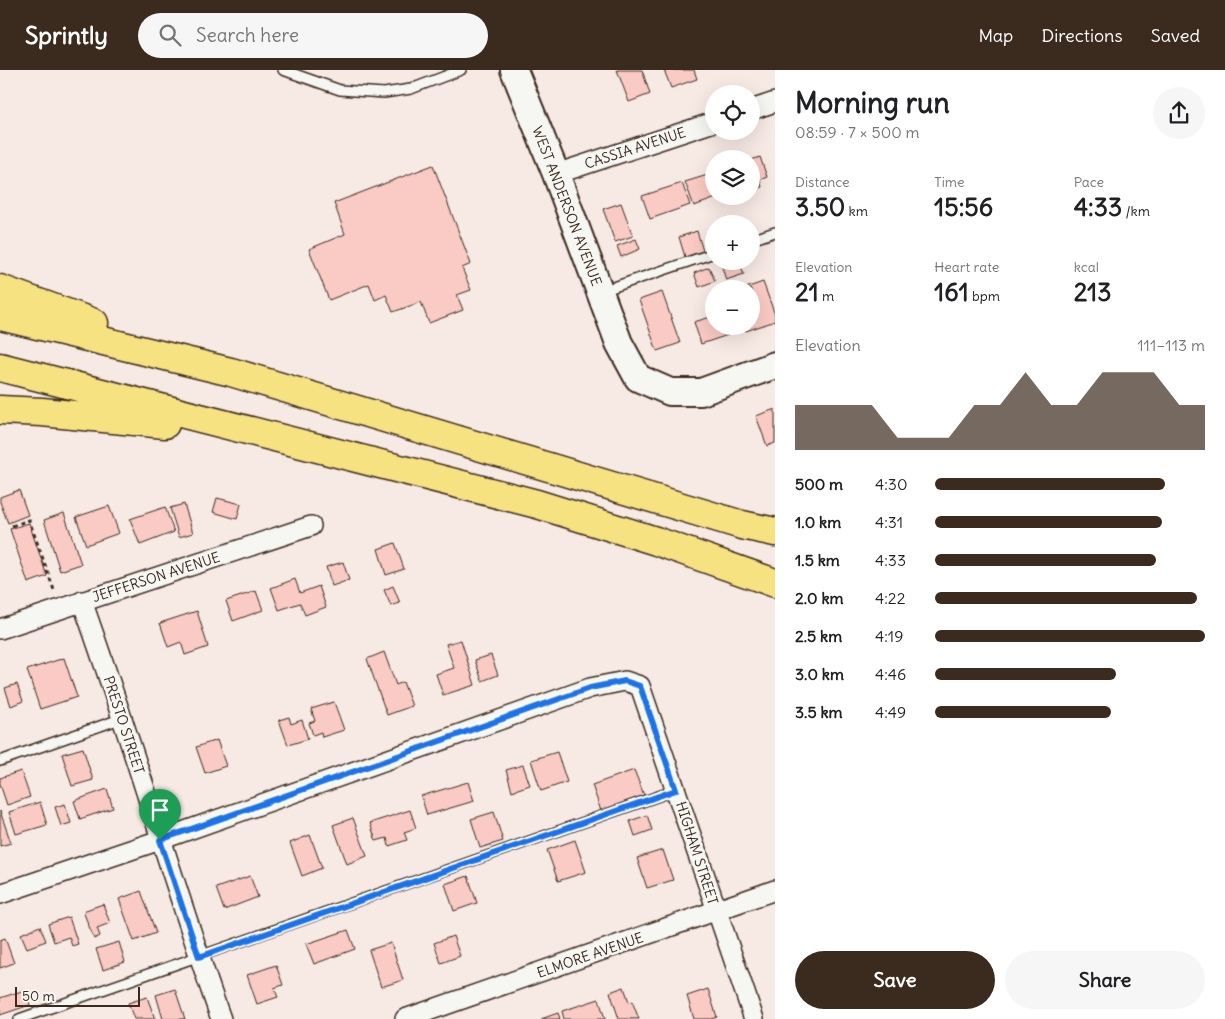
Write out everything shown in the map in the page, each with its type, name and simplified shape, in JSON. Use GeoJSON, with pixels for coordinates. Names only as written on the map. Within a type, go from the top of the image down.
{"type":"FeatureCollection","features":[{"type":"Feature","properties":{"kind":"highway"},"geometry":{"type":"LineString","coordinates":[[0,289],[231,372]]}},
{"type":"Feature","properties":{"kind":"highway"},"geometry":{"type":"LineString","coordinates":[[0,316],[231,372],[742,525],[775,532]]}},
{"type":"Feature","properties":{"kind":"highway"},"geometry":{"type":"LineString","coordinates":[[0,368],[537,504],[656,541],[775,583]]}},
{"type":"Feature","properties":{"kind":"highway"},"geometry":{"type":"LineString","coordinates":[[0,410],[42,412],[278,437]]}},
{"type":"Feature","properties":{"kind":"highway"},"geometry":{"type":"LineString","coordinates":[[742,525],[775,538]]}},
{"type":"Feature","properties":{"kind":"street","name":"WEST ANDERSON AVENUE"},"geometry":{"type":"LineString","coordinates":[[514,70],[556,174],[618,343],[638,378],[670,392],[701,392],[775,365]]}},
{"type":"Feature","properties":{"kind":"street"},"geometry":{"type":"LineString","coordinates":[[760,107],[775,102]]}},
{"type":"Feature","properties":{"kind":"street","name":"CASSIA AVENUE"},"geometry":{"type":"LineString","coordinates":[[556,174],[705,125]]}},
{"type":"Feature","properties":{"kind":"street","name":"JEFFERSON AVENUE"},"geometry":{"type":"LineString","coordinates":[[0,629],[311,526]]}},
{"type":"Feature","properties":{"kind":"street","name":"PRESTO STREET"},"geometry":{"type":"LineString","coordinates":[[82,601],[123,718],[160,840],[221,1019]]}},
{"type":"Feature","properties":{"kind":"street","name":"HIGHAM STREET"},"geometry":{"type":"LineString","coordinates":[[160,840],[590,688],[625,681],[640,686],[754,1019]]}},
{"type":"Feature","properties":{"kind":"street"},"geometry":{"type":"LineString","coordinates":[[0,894],[160,840]]}},
{"type":"Feature","properties":{"kind":"street","name":"ELMORE AVENUE"},"geometry":{"type":"LineString","coordinates":[[405,1019],[775,890]]}},
{"type":"Feature","properties":{"kind":"lane"},"geometry":{"type":"LineString","coordinates":[[284,70],[340,90],[384,93],[411,89],[436,74],[461,70]]}},
{"type":"Feature","properties":{"kind":"lane"},"geometry":{"type":"LineString","coordinates":[[760,237],[775,232]]}},
{"type":"Feature","properties":{"kind":"lane"},"geometry":{"type":"LineString","coordinates":[[600,292],[705,256]]}},
{"type":"Feature","properties":{"kind":"lane"},"geometry":{"type":"LineString","coordinates":[[0,761],[123,718]]}},
{"type":"Feature","properties":{"kind":"lane"},"geometry":{"type":"LineString","coordinates":[[19,1019],[676,790]]}},
{"type":"Feature","properties":{"kind":"path"},"geometry":{"type":"LineString","coordinates":[[12,526],[29,520],[54,590]]}},
{"type":"Feature","properties":{"kind":"building"},"geometry":{"type":"Polygon","coordinates":[[[617,70],[642,70],[650,94],[629,102],[617,70]]]}},
{"type":"Feature","properties":{"kind":"building"},"geometry":{"type":"Polygon","coordinates":[[[664,70],[694,70],[697,79],[671,88],[664,70]]]}},
{"type":"Feature","properties":{"kind":"building"},"geometry":{"type":"Polygon","coordinates":[[[760,157],[767,177],[760,180],[760,157]]]}},
{"type":"Feature","properties":{"kind":"building"},"geometry":{"type":"Polygon","coordinates":[[[433,165],[471,264],[462,268],[471,290],[457,295],[463,310],[429,323],[421,302],[393,312],[386,295],[375,300],[369,284],[329,300],[309,249],[345,234],[334,203],[433,165]]]}},
{"type":"Feature","properties":{"kind":"building"},"geometry":{"type":"Polygon","coordinates":[[[705,176],[705,202],[694,206],[685,182],[705,176]]]}},
{"type":"Feature","properties":{"kind":"building"},"geometry":{"type":"Polygon","coordinates":[[[682,183],[690,205],[650,219],[642,196],[682,183]]]}},
{"type":"Feature","properties":{"kind":"building"},"geometry":{"type":"Polygon","coordinates":[[[621,203],[633,236],[615,242],[603,209],[621,203]]]}},
{"type":"Feature","properties":{"kind":"building"},"geometry":{"type":"Polygon","coordinates":[[[697,231],[703,251],[685,257],[679,237],[697,231]]]}},
{"type":"Feature","properties":{"kind":"building"},"geometry":{"type":"Polygon","coordinates":[[[636,239],[640,249],[621,257],[617,246],[636,239]]]}},
{"type":"Feature","properties":{"kind":"building"},"geometry":{"type":"Polygon","coordinates":[[[705,269],[710,270],[715,280],[705,280],[705,285],[699,287],[694,273],[705,269]]]}},
{"type":"Feature","properties":{"kind":"building"},"geometry":{"type":"Polygon","coordinates":[[[723,270],[742,270],[744,274],[726,280],[723,270]]]}},
{"type":"Feature","properties":{"kind":"building"},"geometry":{"type":"Polygon","coordinates":[[[763,282],[775,315],[775,321],[760,326],[760,283],[763,282]]]}},
{"type":"Feature","properties":{"kind":"building"},"geometry":{"type":"Polygon","coordinates":[[[662,292],[680,343],[657,351],[639,300],[662,292]]]}},
{"type":"Feature","properties":{"kind":"building"},"geometry":{"type":"Polygon","coordinates":[[[705,319],[705,335],[728,335],[701,344],[694,322],[705,319]]]}},
{"type":"Feature","properties":{"kind":"building"},"geometry":{"type":"Polygon","coordinates":[[[775,409],[775,443],[767,446],[756,416],[775,409]]]}},
{"type":"Feature","properties":{"kind":"building"},"geometry":{"type":"Polygon","coordinates":[[[19,490],[28,515],[8,523],[0,497],[19,490]]]}},
{"type":"Feature","properties":{"kind":"building"},"geometry":{"type":"Polygon","coordinates":[[[217,498],[241,504],[237,519],[213,512],[217,498]]]}},
{"type":"Feature","properties":{"kind":"building"},"geometry":{"type":"Polygon","coordinates":[[[184,504],[193,533],[179,537],[170,508],[184,504]]]}},
{"type":"Feature","properties":{"kind":"building"},"geometry":{"type":"Polygon","coordinates":[[[109,506],[119,533],[86,545],[76,517],[109,506]]]}},
{"type":"Feature","properties":{"kind":"building"},"geometry":{"type":"Polygon","coordinates":[[[165,507],[174,532],[140,545],[130,519],[165,507]]]}},
{"type":"Feature","properties":{"kind":"building"},"geometry":{"type":"Polygon","coordinates":[[[64,513],[81,564],[60,571],[44,520],[64,513]]]}},
{"type":"Feature","properties":{"kind":"building"},"geometry":{"type":"Polygon","coordinates":[[[29,523],[47,576],[28,583],[10,529],[29,523]]]}},
{"type":"Feature","properties":{"kind":"building"},"geometry":{"type":"Polygon","coordinates":[[[395,543],[404,569],[386,575],[378,549],[395,543]]]}},
{"type":"Feature","properties":{"kind":"building"},"geometry":{"type":"Polygon","coordinates":[[[343,562],[349,580],[332,586],[326,567],[343,562]]]}},
{"type":"Feature","properties":{"kind":"building"},"geometry":{"type":"Polygon","coordinates":[[[295,579],[300,593],[319,586],[326,607],[305,615],[300,603],[279,610],[271,588],[295,579]]]}},
{"type":"Feature","properties":{"kind":"building"},"geometry":{"type":"Polygon","coordinates":[[[393,586],[400,603],[391,606],[384,590],[393,586]]]}},
{"type":"Feature","properties":{"kind":"building"},"geometry":{"type":"Polygon","coordinates":[[[256,591],[263,610],[233,621],[226,601],[256,591]]]}},
{"type":"Feature","properties":{"kind":"building"},"geometry":{"type":"Polygon","coordinates":[[[197,611],[208,647],[185,655],[181,642],[168,647],[160,623],[197,611]]]}},
{"type":"Feature","properties":{"kind":"building"},"geometry":{"type":"Polygon","coordinates":[[[461,640],[475,685],[443,695],[436,674],[454,668],[446,644],[461,640]]]}},
{"type":"Feature","properties":{"kind":"building"},"geometry":{"type":"Polygon","coordinates":[[[384,652],[396,685],[403,682],[412,706],[387,715],[367,659],[384,652]]]}},
{"type":"Feature","properties":{"kind":"building"},"geometry":{"type":"Polygon","coordinates":[[[491,655],[498,675],[482,681],[475,660],[491,655]]]}},
{"type":"Feature","properties":{"kind":"building"},"geometry":{"type":"Polygon","coordinates":[[[64,658],[77,697],[40,709],[27,670],[64,658]]]}},
{"type":"Feature","properties":{"kind":"building"},"geometry":{"type":"Polygon","coordinates":[[[17,684],[23,701],[11,706],[5,688],[17,684]]]}},
{"type":"Feature","properties":{"kind":"building"},"geometry":{"type":"Polygon","coordinates":[[[334,702],[344,730],[322,737],[321,732],[313,735],[309,723],[315,721],[311,709],[334,702]]]}},
{"type":"Feature","properties":{"kind":"building"},"geometry":{"type":"Polygon","coordinates":[[[289,717],[291,724],[302,720],[308,739],[288,745],[279,720],[289,717]]]}},
{"type":"Feature","properties":{"kind":"building"},"geometry":{"type":"Polygon","coordinates":[[[217,740],[226,766],[205,773],[196,747],[217,740]]]}},
{"type":"Feature","properties":{"kind":"building"},"geometry":{"type":"Polygon","coordinates":[[[83,748],[93,780],[72,786],[62,754],[83,748]]]}},
{"type":"Feature","properties":{"kind":"building"},"geometry":{"type":"Polygon","coordinates":[[[557,752],[567,782],[541,791],[531,760],[557,752]]]}},
{"type":"Feature","properties":{"kind":"building"},"geometry":{"type":"Polygon","coordinates":[[[523,765],[530,785],[512,791],[506,770],[523,765]]]}},
{"type":"Feature","properties":{"kind":"building"},"geometry":{"type":"Polygon","coordinates":[[[634,770],[644,795],[601,811],[592,785],[634,770]]]}},
{"type":"Feature","properties":{"kind":"building"},"geometry":{"type":"Polygon","coordinates":[[[21,771],[30,797],[7,805],[0,784],[0,778],[21,771]]]}},
{"type":"Feature","properties":{"kind":"building"},"geometry":{"type":"Polygon","coordinates":[[[468,782],[474,801],[427,815],[421,796],[468,782]]]}},
{"type":"Feature","properties":{"kind":"building"},"geometry":{"type":"Polygon","coordinates":[[[107,789],[113,808],[80,819],[74,801],[107,789]]]}},
{"type":"Feature","properties":{"kind":"building"},"geometry":{"type":"Polygon","coordinates":[[[40,802],[47,825],[16,834],[9,812],[40,802]]]}},
{"type":"Feature","properties":{"kind":"building"},"geometry":{"type":"Polygon","coordinates":[[[65,804],[71,823],[61,826],[55,807],[65,804]]]}},
{"type":"Feature","properties":{"kind":"building"},"geometry":{"type":"Polygon","coordinates":[[[410,810],[416,828],[404,832],[407,840],[389,846],[387,838],[376,841],[370,823],[410,810]]]}},
{"type":"Feature","properties":{"kind":"building"},"geometry":{"type":"Polygon","coordinates":[[[0,811],[11,843],[0,846],[0,811]]]}},
{"type":"Feature","properties":{"kind":"building"},"geometry":{"type":"Polygon","coordinates":[[[494,812],[503,841],[480,848],[471,819],[494,812]]]}},
{"type":"Feature","properties":{"kind":"building"},"geometry":{"type":"Polygon","coordinates":[[[647,815],[652,830],[635,836],[630,821],[647,815]]]}},
{"type":"Feature","properties":{"kind":"building"},"geometry":{"type":"Polygon","coordinates":[[[353,818],[367,856],[347,864],[333,825],[353,818]]]}},
{"type":"Feature","properties":{"kind":"building"},"geometry":{"type":"Polygon","coordinates":[[[310,835],[322,868],[302,876],[290,843],[310,835]]]}},
{"type":"Feature","properties":{"kind":"building"},"geometry":{"type":"Polygon","coordinates":[[[575,840],[586,872],[558,881],[547,850],[575,840]]]}},
{"type":"Feature","properties":{"kind":"building"},"geometry":{"type":"Polygon","coordinates":[[[663,850],[673,880],[647,888],[637,858],[663,850]]]}},
{"type":"Feature","properties":{"kind":"building"},"geometry":{"type":"Polygon","coordinates":[[[250,876],[258,897],[224,910],[216,888],[250,876]]]}},
{"type":"Feature","properties":{"kind":"building"},"geometry":{"type":"Polygon","coordinates":[[[468,876],[477,903],[454,911],[445,884],[468,876]]]}},
{"type":"Feature","properties":{"kind":"building"},"geometry":{"type":"Polygon","coordinates":[[[141,891],[156,933],[134,941],[119,899],[141,891]]]}},
{"type":"Feature","properties":{"kind":"building"},"geometry":{"type":"Polygon","coordinates":[[[103,904],[110,923],[97,928],[100,936],[94,939],[83,911],[103,904]]]}},
{"type":"Feature","properties":{"kind":"building"},"geometry":{"type":"Polygon","coordinates":[[[69,917],[78,944],[72,946],[69,937],[54,942],[48,924],[69,917]]]}},
{"type":"Feature","properties":{"kind":"building"},"geometry":{"type":"Polygon","coordinates":[[[40,926],[46,941],[27,948],[21,934],[40,926]]]}},
{"type":"Feature","properties":{"kind":"building"},"geometry":{"type":"Polygon","coordinates":[[[348,930],[355,949],[314,964],[306,944],[348,930]]]}},
{"type":"Feature","properties":{"kind":"building"},"geometry":{"type":"Polygon","coordinates":[[[453,936],[460,956],[441,963],[434,943],[453,936]]]}},
{"type":"Feature","properties":{"kind":"building"},"geometry":{"type":"Polygon","coordinates":[[[5,938],[14,963],[0,968],[0,940],[5,938]]]}},
{"type":"Feature","properties":{"kind":"building"},"geometry":{"type":"Polygon","coordinates":[[[119,942],[125,962],[103,970],[96,949],[119,942]]]}},
{"type":"Feature","properties":{"kind":"building"},"geometry":{"type":"Polygon","coordinates":[[[391,943],[403,980],[381,987],[369,950],[391,943]]]}},
{"type":"Feature","properties":{"kind":"building"},"geometry":{"type":"Polygon","coordinates":[[[276,965],[283,985],[274,988],[278,997],[257,1004],[247,975],[276,965]]]}},
{"type":"Feature","properties":{"kind":"building"},"geometry":{"type":"Polygon","coordinates":[[[624,987],[629,1002],[632,1001],[639,1019],[619,1019],[610,992],[624,987]]]}},
{"type":"Feature","properties":{"kind":"building"},"geometry":{"type":"Polygon","coordinates":[[[175,989],[185,1019],[163,1019],[156,995],[175,989]]]}},
{"type":"Feature","properties":{"kind":"building"},"geometry":{"type":"Polygon","coordinates":[[[708,989],[717,1017],[694,1019],[687,996],[708,989]]]}},
{"type":"Feature","properties":{"kind":"building"},"geometry":{"type":"Polygon","coordinates":[[[25,990],[30,1005],[0,1015],[0,998],[25,990]]]}},
{"type":"Feature","properties":{"kind":"building"},"geometry":{"type":"Polygon","coordinates":[[[147,997],[155,1019],[134,1019],[128,1003],[147,997]]]}},
{"type":"Feature","properties":{"kind":"building"},"geometry":{"type":"Polygon","coordinates":[[[599,999],[605,1019],[564,1019],[562,1011],[599,999]]]}},
{"type":"Feature","properties":{"kind":"building"},"geometry":{"type":"Polygon","coordinates":[[[558,1013],[560,1019],[541,1019],[558,1013]]]}},
{"type":"Feature","properties":{"kind":"route"},"geometry":{"type":"LineString","coordinates":[[625,681],[640,686],[676,790],[199,957],[160,840],[590,688],[625,681]]}}]}
